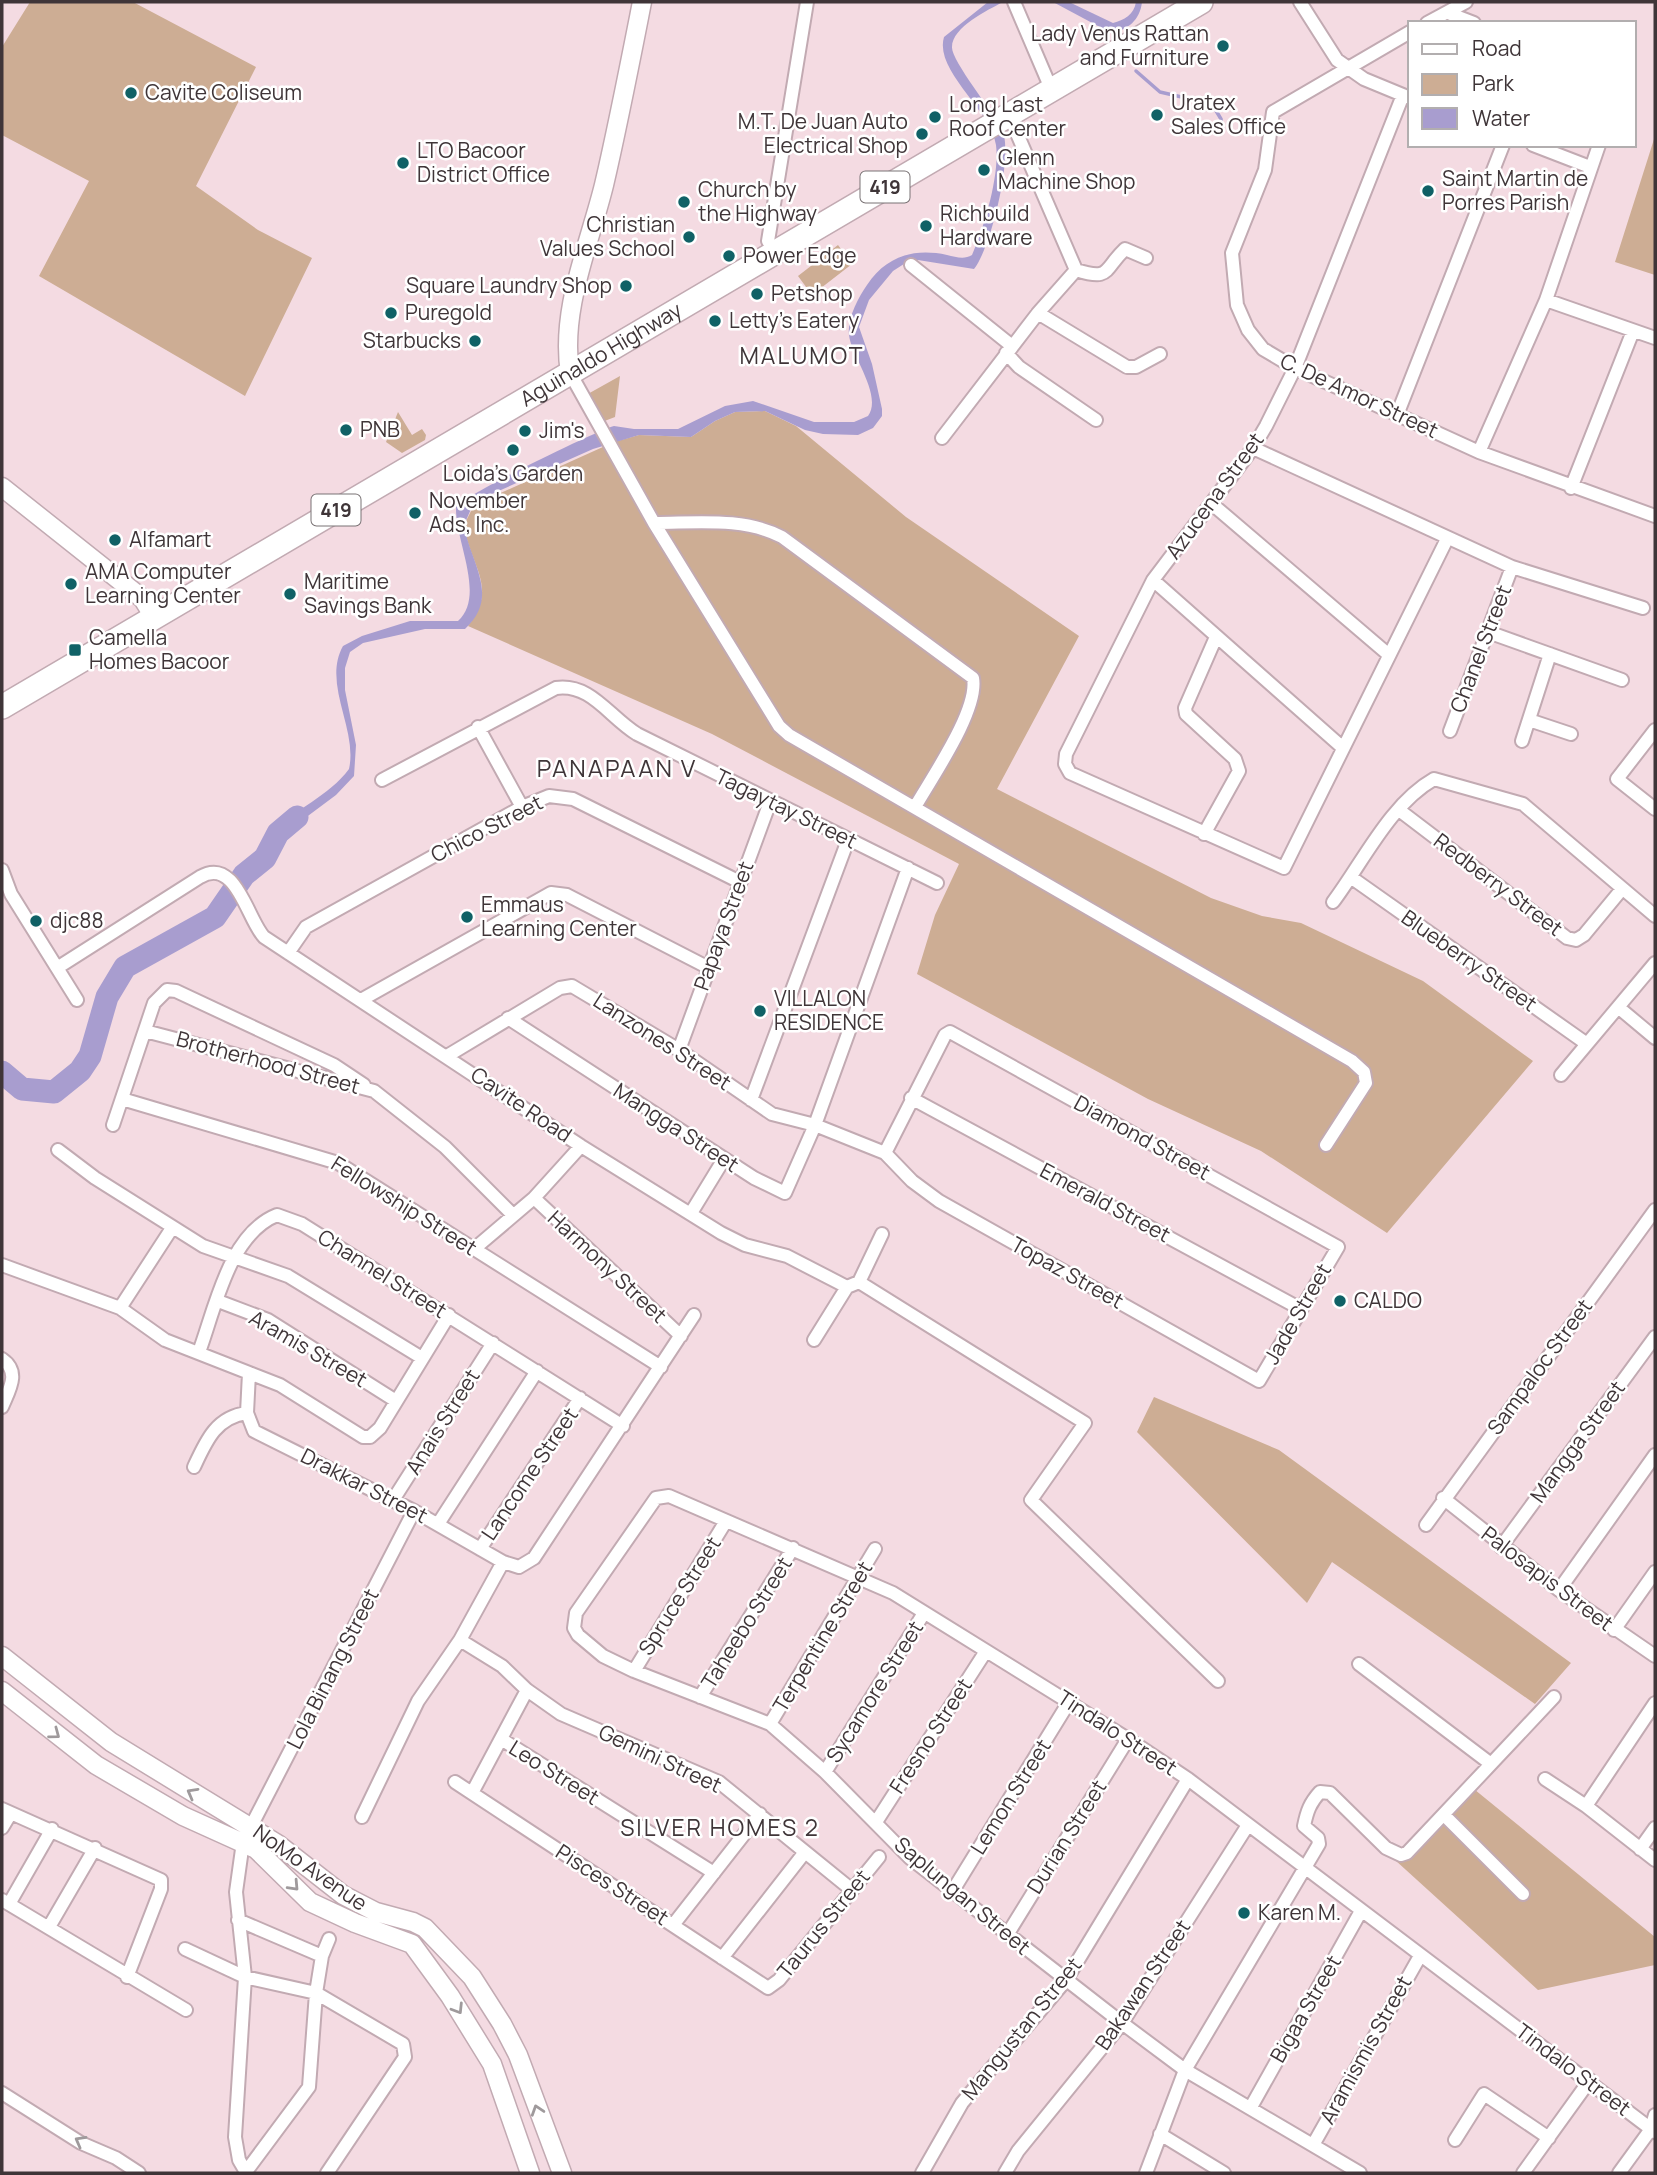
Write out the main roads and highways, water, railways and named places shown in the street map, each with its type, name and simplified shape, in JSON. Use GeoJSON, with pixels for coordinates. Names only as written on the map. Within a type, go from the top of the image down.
{"type":"FeatureCollection","features":[{"type":"Feature","properties":{"kind":"highway","name":"Aguinaldo Highway"},"geometry":{"type":"LineString","coordinates":[[2,707],[1201,2]]}},
{"type":"Feature","properties":{"kind":"main road"},"geometry":{"type":"LineString","coordinates":[[570,373],[568,359],[571,306],[612,150],[642,2]]}},
{"type":"Feature","properties":{"kind":"main road"},"geometry":{"type":"LineString","coordinates":[[2,487],[143,599],[154,617]]}},
{"type":"Feature","properties":{"kind":"main road","name":"NoMo Avenue"},"geometry":{"type":"LineString","coordinates":[[2,1656],[111,1742],[247,1834],[355,1902],[425,1928],[472,1977],[518,2055],[562,2173]]}},
{"type":"Feature","properties":{"kind":"main road","name":"NoMo Avenue"},"geometry":{"type":"LineString","coordinates":[[2,1691],[96,1765],[155,1802],[247,1834],[310,1902],[367,1928],[412,1944],[450,1996],[492,2064],[530,2173]]}},
{"type":"Feature","properties":{"kind":"water"},"geometry":{"type":"Polygon","coordinates":[[[988,2],[1003,2],[964,26],[952,47],[958,63],[1002,129],[1005,158],[999,201],[987,242],[974,269],[918,260],[907,262],[893,271],[869,300],[859,327],[872,364],[882,409],[882,416],[873,428],[858,435],[823,434],[805,430],[765,411],[735,412],[691,437],[639,435],[593,449],[485,497],[471,509],[464,525],[482,592],[476,617],[465,629],[425,629],[363,643],[350,652],[345,668],[345,690],[356,745],[354,776],[336,795],[277,839],[271,833],[332,787],[349,769],[349,738],[336,676],[343,646],[362,636],[410,621],[458,621],[466,610],[469,583],[456,507],[464,501],[530,464],[614,426],[678,429],[725,406],[753,401],[814,422],[854,422],[868,416],[872,397],[849,335],[851,316],[860,296],[883,267],[902,256],[935,253],[960,258],[972,255],[986,216],[996,171],[996,145],[984,118],[947,63],[943,50],[944,37],[988,2]]]}},
{"type":"Feature","properties":{"kind":"water"},"geometry":{"type":"Polygon","coordinates":[[[1053,2],[1069,2],[1113,23],[1128,16],[1136,2],[1142,2],[1139,14],[1132,23],[1111,33],[1053,2]]]}},
{"type":"Feature","properties":{"kind":"waterway"},"geometry":{"type":"LineString","coordinates":[[1136,71],[1160,92],[1212,104],[1221,119],[1222,130]]}},
{"type":"Feature","properties":{"kind":"waterway"},"geometry":{"type":"LineString","coordinates":[[2,1072],[22,1089],[54,1092],[80,1071],[90,1056],[107,997],[125,967],[215,917],[244,875],[265,858],[278,833],[297,817]]}},
{"type":"Feature","properties":{"kind":"place","name":"Lady Venus Rattan and Furniture"},"geometry":{"type":"Point","coordinates":[1223,46]}},
{"type":"Feature","properties":{"kind":"place","name":"Cavite Coliseum"},"geometry":{"type":"Point","coordinates":[131,93]}},
{"type":"Feature","properties":{"kind":"place","name":"Uratex Sales Office"},"geometry":{"type":"Point","coordinates":[1157,115]}},
{"type":"Feature","properties":{"kind":"place","name":"Long Last Roof Center"},"geometry":{"type":"Point","coordinates":[935,117]}},
{"type":"Feature","properties":{"kind":"place","name":"M.T. De Juan Auto Electrical Shop"},"geometry":{"type":"Point","coordinates":[922,134]}},
{"type":"Feature","properties":{"kind":"place","name":"LTO Bacoor District Office"},"geometry":{"type":"Point","coordinates":[403,163]}},
{"type":"Feature","properties":{"kind":"place","name":"Glenn Machine Shop"},"geometry":{"type":"Point","coordinates":[984,170]}},
{"type":"Feature","properties":{"kind":"place","name":"Saint Martin de Porres Parish"},"geometry":{"type":"Point","coordinates":[1428,191]}},
{"type":"Feature","properties":{"kind":"place","name":"Church by the Highway"},"geometry":{"type":"Point","coordinates":[684,202]}},
{"type":"Feature","properties":{"kind":"place","name":"Richbuild Hardware"},"geometry":{"type":"Point","coordinates":[926,226]}},
{"type":"Feature","properties":{"kind":"place","name":"Christian Values School"},"geometry":{"type":"Point","coordinates":[689,237]}},
{"type":"Feature","properties":{"kind":"place","name":"Power Edge"},"geometry":{"type":"Point","coordinates":[729,256]}},
{"type":"Feature","properties":{"kind":"place","name":"Square Laundry Shop"},"geometry":{"type":"Point","coordinates":[626,286]}},
{"type":"Feature","properties":{"kind":"place","name":"Petshop"},"geometry":{"type":"Point","coordinates":[757,294]}},
{"type":"Feature","properties":{"kind":"place","name":"Puregold"},"geometry":{"type":"Point","coordinates":[391,313]}},
{"type":"Feature","properties":{"kind":"place","name":"Letty's Eatery"},"geometry":{"type":"Point","coordinates":[715,321]}},
{"type":"Feature","properties":{"kind":"place","name":"Starbucks"},"geometry":{"type":"Point","coordinates":[475,341]}},
{"type":"Feature","properties":{"kind":"place","name":"PNB"},"geometry":{"type":"Point","coordinates":[346,430]}},
{"type":"Feature","properties":{"kind":"place","name":"Jim's"},"geometry":{"type":"Point","coordinates":[525,431]}},
{"type":"Feature","properties":{"kind":"place","name":"Loida's Garden"},"geometry":{"type":"Point","coordinates":[513,450]}},
{"type":"Feature","properties":{"kind":"place","name":"November Ads, Inc."},"geometry":{"type":"Point","coordinates":[415,513]}},
{"type":"Feature","properties":{"kind":"place","name":"Alfamart"},"geometry":{"type":"Point","coordinates":[115,540]}},
{"type":"Feature","properties":{"kind":"place","name":"AMA Computer Learning Center"},"geometry":{"type":"Point","coordinates":[71,584]}},
{"type":"Feature","properties":{"kind":"place","name":"Maritime Savings Bank"},"geometry":{"type":"Point","coordinates":[290,594]}},
{"type":"Feature","properties":{"kind":"place","name":"Camella Homes Bacoor"},"geometry":{"type":"Point","coordinates":[75,650]}},
{"type":"Feature","properties":{"kind":"place","name":"Emmaus Learning Center"},"geometry":{"type":"Point","coordinates":[467,917]}},
{"type":"Feature","properties":{"kind":"place","name":"djc88"},"geometry":{"type":"Point","coordinates":[36,921]}},
{"type":"Feature","properties":{"kind":"place","name":"VILLALON RESIDENCE"},"geometry":{"type":"Point","coordinates":[760,1011]}},
{"type":"Feature","properties":{"kind":"place","name":"CALDO"},"geometry":{"type":"Point","coordinates":[1340,1301]}},
{"type":"Feature","properties":{"kind":"place","name":"Karen M."},"geometry":{"type":"Point","coordinates":[1244,1913]}},
{"type":"Feature","properties":{"kind":"district","name":"MALUMOT"},"geometry":{"type":"Point","coordinates":[802,356]}},
{"type":"Feature","properties":{"kind":"district","name":"PANAPAAN V"},"geometry":{"type":"Point","coordinates":[617,769]}},
{"type":"Feature","properties":{"kind":"district","name":"SILVER HOMES 2"},"geometry":{"type":"Point","coordinates":[720,1828]}}]}
